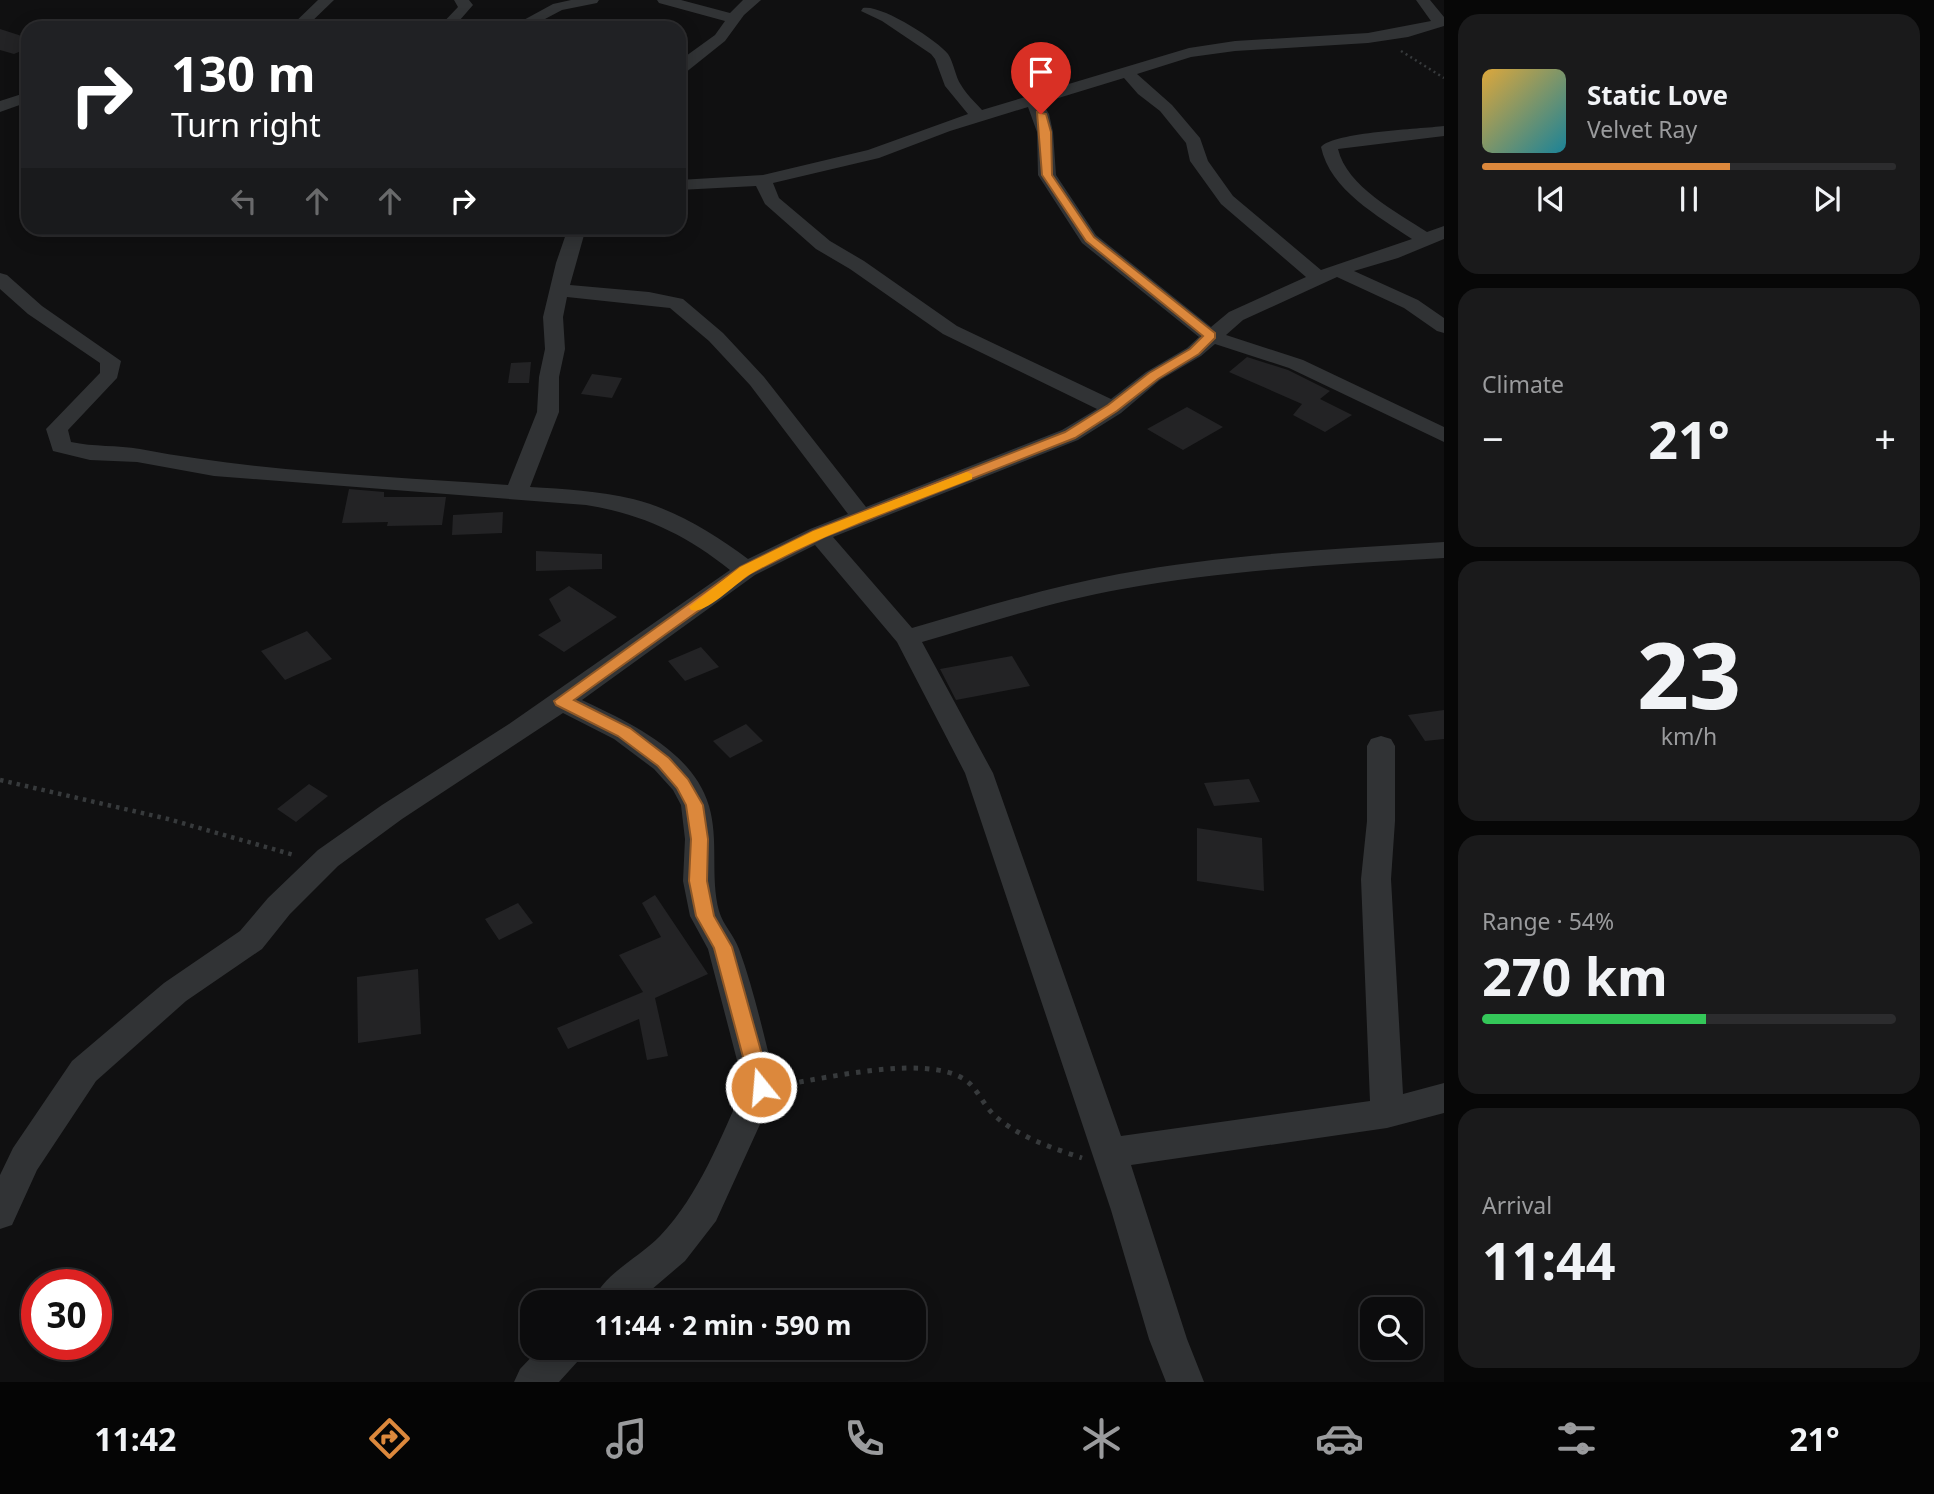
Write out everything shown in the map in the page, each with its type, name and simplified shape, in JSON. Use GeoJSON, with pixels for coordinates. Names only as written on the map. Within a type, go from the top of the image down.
{"type":"FeatureCollection","features":[{"type":"Feature","properties":{"kind":"street"},"geometry":{"type":"LineString","coordinates":[[304,21],[327,0]]}},
{"type":"Feature","properties":{"kind":"street"},"geometry":{"type":"LineString","coordinates":[[452,21],[466,5],[461,0]]}},
{"type":"Feature","properties":{"kind":"street"},"geometry":{"type":"LineString","coordinates":[[530,21],[558,7],[592,0]]}},
{"type":"Feature","properties":{"kind":"street"},"geometry":{"type":"LineString","coordinates":[[664,0],[734,19]]}},
{"type":"Feature","properties":{"kind":"street"},"geometry":{"type":"LineString","coordinates":[[686,62],[718,40],[748,3],[754,0]]}},
{"type":"Feature","properties":{"kind":"street"},"geometry":{"type":"LineString","coordinates":[[1423,0],[1437,19],[1443,22]]}},
{"type":"Feature","properties":{"kind":"street"},"geometry":{"type":"LineString","coordinates":[[868,11],[887,18],[936,51],[942,57],[953,86],[979,117]]}},
{"type":"Feature","properties":{"kind":"street"},"geometry":{"type":"LineString","coordinates":[[686,185],[763,180],[873,154],[979,117],[1189,53],[1235,46],[1368,38],[1408,32],[1443,22]]}},
{"type":"Feature","properties":{"kind":"street"},"geometry":{"type":"LineString","coordinates":[[1127,72],[1166,108],[1194,142],[1199,162],[1227,200],[1328,274],[1410,304],[1444,327]]}},
{"type":"Feature","properties":{"kind":"street"},"geometry":{"type":"LineString","coordinates":[[0,107],[21,100]]}},
{"type":"Feature","properties":{"kind":"street"},"geometry":{"type":"LineString","coordinates":[[1033,101],[1041,114],[1045,132],[1047,175],[1090,239],[1210,336],[1296,364],[1444,435]]}},
{"type":"Feature","properties":{"kind":"street"},"geometry":{"type":"LineString","coordinates":[[1435,236],[1367,200],[1336,167],[1329,154],[1329,147],[1360,139],[1444,131]]}},
{"type":"Feature","properties":{"kind":"street"},"geometry":{"type":"LineString","coordinates":[[763,180],[771,200],[823,245],[857,265],[950,330],[1113,408]]}},
{"type":"Feature","properties":{"kind":"street"},"geometry":{"type":"LineString","coordinates":[[516,493],[548,412],[549,377],[555,349],[552,317],[575,235]]}},
{"type":"Feature","properties":{"kind":"street"},"geometry":{"type":"LineString","coordinates":[[0,1213],[25,1159],[84,1072],[176,992],[251,940],[279,906],[323,863],[392,812],[562,701],[746,570],[818,534],[1070,435],[1113,408],[1153,376],[1194,352],[1236,316],[1328,274],[1435,236]]}},
{"type":"Feature","properties":{"kind":"street"},"geometry":{"type":"LineString","coordinates":[[0,279],[35,310],[111,362],[110,374],[57,429],[61,446],[90,453],[137,455],[214,469],[516,493],[629,505],[709,541],[746,570]]}},
{"type":"Feature","properties":{"kind":"street"},"geometry":{"type":"LineString","coordinates":[[559,290],[676,303],[716,337],[757,382],[862,517]]}},
{"type":"Feature","properties":{"kind":"street"},"geometry":{"type":"LineString","coordinates":[[818,534],[907,638],[979,773],[1113,1161],[1167,1339],[1185,1382]]}},
{"type":"Feature","properties":{"kind":"street"},"geometry":{"type":"LineString","coordinates":[[907,638],[1066,593],[1122,581],[1292,558],[1444,550]]}},
{"type":"Feature","properties":{"kind":"street"},"geometry":{"type":"LineString","coordinates":[[562,701],[624,732],[664,762],[682,783],[695,805],[699,839],[698,881],[705,916],[723,947],[761,1087],[704,1209],[672,1249],[624,1290]]}},
{"type":"Feature","properties":{"kind":"street"},"geometry":{"type":"LineString","coordinates":[[1381,746],[1381,821],[1376,878],[1387,1112]]}},
{"type":"Feature","properties":{"kind":"street"},"geometry":{"type":"LineString","coordinates":[[1113,1161],[1387,1112],[1444,1098]]}},
{"type":"Feature","properties":{"kind":"street"},"geometry":{"type":"LineString","coordinates":[[533,1382],[554,1360]]}},
{"type":"Feature","properties":{"kind":"path"},"geometry":{"type":"LineString","coordinates":[[1368,38],[1408,54],[1444,78]]}},
{"type":"Feature","properties":{"kind":"path"},"geometry":{"type":"LineString","coordinates":[[0,780],[168,819],[323,863]]}},
{"type":"Feature","properties":{"kind":"path"},"geometry":{"type":"LineString","coordinates":[[761,1087],[902,1069],[942,1071],[963,1078],[976,1091],[987,1109],[1035,1140],[1113,1161]]}},
{"type":"Feature","properties":{"kind":"building"},"geometry":{"type":"Polygon","coordinates":[[[0,29],[21,36],[21,51],[14,54],[0,50],[0,29]]]}},
{"type":"Feature","properties":{"kind":"building"},"geometry":{"type":"Polygon","coordinates":[[[1247,357],[1288,370],[1330,391],[1320,399],[1352,415],[1325,432],[1293,415],[1302,404],[1229,372],[1247,357]]]}},
{"type":"Feature","properties":{"kind":"building"},"geometry":{"type":"Polygon","coordinates":[[[531,362],[529,383],[508,383],[511,363],[531,362]]]}},
{"type":"Feature","properties":{"kind":"building"},"geometry":{"type":"Polygon","coordinates":[[[592,374],[622,378],[612,398],[581,394],[592,374]]]}},
{"type":"Feature","properties":{"kind":"building"},"geometry":{"type":"Polygon","coordinates":[[[1187,407],[1223,427],[1183,450],[1147,429],[1187,407]]]}},
{"type":"Feature","properties":{"kind":"building"},"geometry":{"type":"Polygon","coordinates":[[[349,489],[384,492],[384,497],[446,497],[442,525],[342,523],[349,489]]]}},
{"type":"Feature","properties":{"kind":"building"},"geometry":{"type":"Polygon","coordinates":[[[503,512],[502,533],[452,535],[453,515],[503,512]]]}},
{"type":"Feature","properties":{"kind":"building"},"geometry":{"type":"Polygon","coordinates":[[[536,551],[602,554],[602,569],[536,571],[536,551]]]}},
{"type":"Feature","properties":{"kind":"building"},"geometry":{"type":"Polygon","coordinates":[[[569,586],[617,617],[564,652],[538,635],[561,621],[549,599],[569,586]]]}},
{"type":"Feature","properties":{"kind":"building"},"geometry":{"type":"Polygon","coordinates":[[[307,631],[332,659],[285,680],[261,651],[307,631]]]}},
{"type":"Feature","properties":{"kind":"building"},"geometry":{"type":"Polygon","coordinates":[[[701,647],[719,667],[685,681],[668,661],[701,647]]]}},
{"type":"Feature","properties":{"kind":"building"},"geometry":{"type":"Polygon","coordinates":[[[1012,656],[1030,686],[956,700],[940,669],[1012,656]]]}},
{"type":"Feature","properties":{"kind":"building"},"geometry":{"type":"Polygon","coordinates":[[[1444,710],[1444,739],[1425,741],[1408,715],[1444,710]]]}},
{"type":"Feature","properties":{"kind":"building"},"geometry":{"type":"Polygon","coordinates":[[[746,724],[763,741],[730,758],[713,741],[746,724]]]}},
{"type":"Feature","properties":{"kind":"building"},"geometry":{"type":"Polygon","coordinates":[[[1249,779],[1260,802],[1214,806],[1204,783],[1249,779]]]}},
{"type":"Feature","properties":{"kind":"building"},"geometry":{"type":"Polygon","coordinates":[[[309,784],[328,796],[296,822],[277,809],[309,784]]]}},
{"type":"Feature","properties":{"kind":"building"},"geometry":{"type":"Polygon","coordinates":[[[1197,828],[1262,838],[1264,891],[1197,881],[1197,828]]]}},
{"type":"Feature","properties":{"kind":"building"},"geometry":{"type":"Polygon","coordinates":[[[655,895],[708,974],[655,998],[668,1056],[647,1060],[639,1019],[568,1049],[557,1028],[643,992],[619,955],[661,937],[642,903],[655,895]]]}},
{"type":"Feature","properties":{"kind":"building"},"geometry":{"type":"Polygon","coordinates":[[[518,903],[533,923],[499,940],[485,919],[518,903]]]}},
{"type":"Feature","properties":{"kind":"building"},"geometry":{"type":"Polygon","coordinates":[[[418,969],[421,1034],[358,1043],[357,977],[418,969]]]}},
{"type":"Feature","properties":{"kind":"slow traffic"},"geometry":{"type":"LineString","coordinates":[[697,607],[746,570],[818,534],[967,477]]}},
{"type":"Feature","properties":{"kind":"route"},"geometry":{"type":"LineString","coordinates":[[761,1087],[723,947],[705,916],[698,881],[699,839],[695,805],[682,783],[664,762],[624,732],[562,701],[746,570],[818,534],[1070,435],[1113,408],[1153,376],[1194,352],[1210,336],[1090,239],[1047,175],[1045,132],[1041,114]]}}]}
